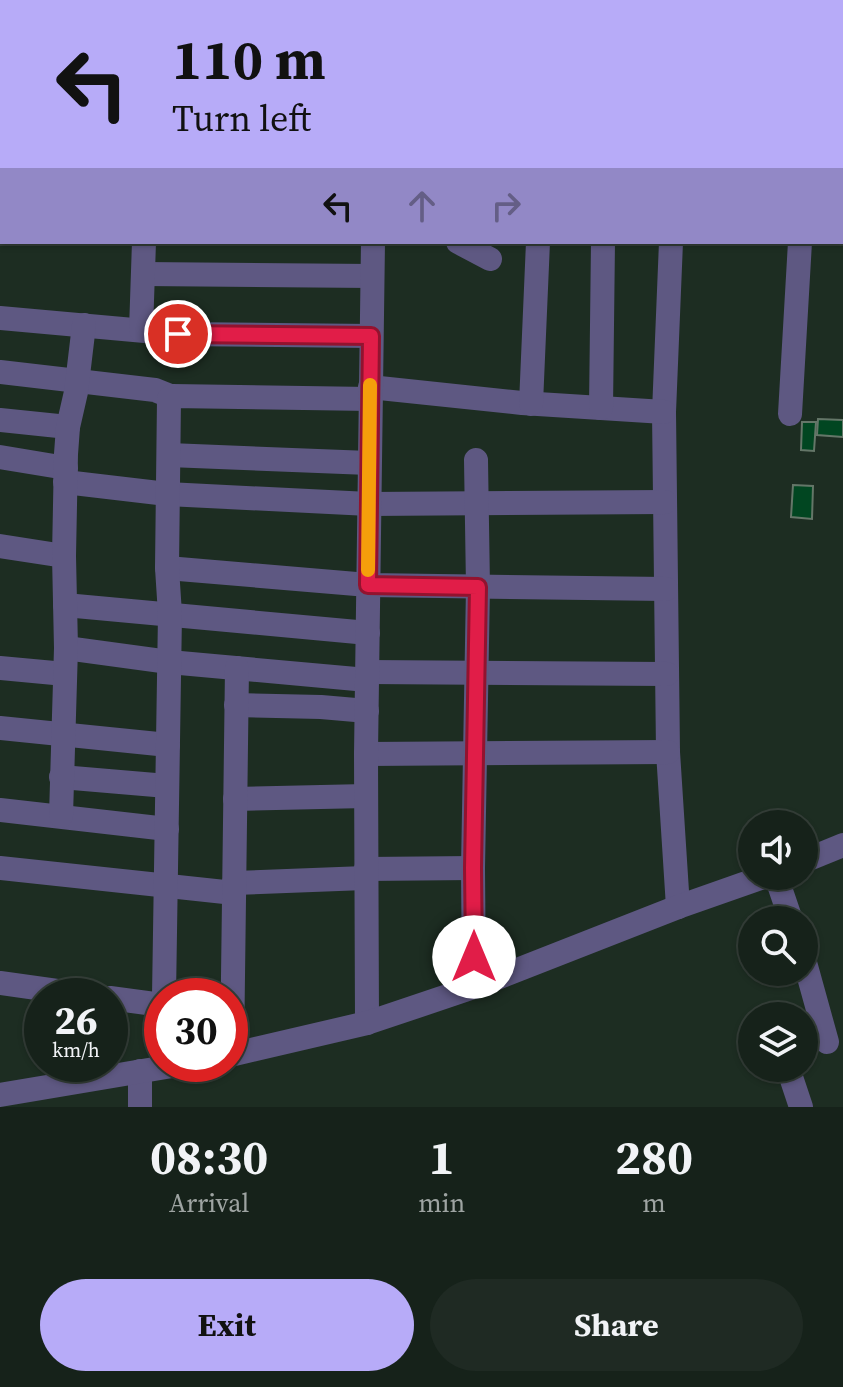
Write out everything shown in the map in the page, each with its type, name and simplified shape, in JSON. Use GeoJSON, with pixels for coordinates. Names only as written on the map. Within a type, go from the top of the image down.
{"type":"FeatureCollection","features":[{"type":"Feature","properties":{"kind":"street"},"geometry":{"type":"LineString","coordinates":[[141,330],[144,244]]}},
{"type":"Feature","properties":{"kind":"street"},"geometry":{"type":"LineString","coordinates":[[367,1023],[366,754],[373,244]]}},
{"type":"Feature","properties":{"kind":"street"},"geometry":{"type":"LineString","coordinates":[[462,244],[490,259]]}},
{"type":"Feature","properties":{"kind":"street"},"geometry":{"type":"LineString","coordinates":[[531,404],[538,244]]}},
{"type":"Feature","properties":{"kind":"street"},"geometry":{"type":"LineString","coordinates":[[601,408],[603,244]]}},
{"type":"Feature","properties":{"kind":"street"},"geometry":{"type":"LineString","coordinates":[[671,244],[664,412],[668,752],[678,907]]}},
{"type":"Feature","properties":{"kind":"street"},"geometry":{"type":"LineString","coordinates":[[790,414],[800,244]]}},
{"type":"Feature","properties":{"kind":"street"},"geometry":{"type":"LineString","coordinates":[[143,274],[372,276]]}},
{"type":"Feature","properties":{"kind":"street"},"geometry":{"type":"LineString","coordinates":[[0,318],[178,334],[371,336]]}},
{"type":"Feature","properties":{"kind":"street"},"geometry":{"type":"LineString","coordinates":[[61,816],[66,648],[65,475],[68,427],[84,325]]}},
{"type":"Feature","properties":{"kind":"street"},"geometry":{"type":"LineString","coordinates":[[0,372],[148,389],[170,396],[370,393],[664,412]]}},
{"type":"Feature","properties":{"kind":"street"},"geometry":{"type":"LineString","coordinates":[[164,978],[170,396]]}},
{"type":"Feature","properties":{"kind":"street"},"geometry":{"type":"LineString","coordinates":[[0,420],[68,427]]}},
{"type":"Feature","properties":{"kind":"street"},"geometry":{"type":"LineString","coordinates":[[169,455],[369,463]]}},
{"type":"Feature","properties":{"kind":"street"},"geometry":{"type":"LineString","coordinates":[[0,457],[65,475],[167,494],[369,504],[665,502]]}},
{"type":"Feature","properties":{"kind":"street"},"geometry":{"type":"LineString","coordinates":[[474,987],[478,587],[476,460]]}},
{"type":"Feature","properties":{"kind":"street"},"geometry":{"type":"LineString","coordinates":[[0,546],[64,556]]}},
{"type":"Feature","properties":{"kind":"street"},"geometry":{"type":"LineString","coordinates":[[167,568],[368,585],[666,589]]}},
{"type":"Feature","properties":{"kind":"street"},"geometry":{"type":"LineString","coordinates":[[65,605],[368,633]]}},
{"type":"Feature","properties":{"kind":"street"},"geometry":{"type":"LineString","coordinates":[[66,648],[169,662],[367,676],[476,672],[667,674]]}},
{"type":"Feature","properties":{"kind":"street"},"geometry":{"type":"LineString","coordinates":[[0,668],[65,674]]}},
{"type":"Feature","properties":{"kind":"street"},"geometry":{"type":"LineString","coordinates":[[232,978],[237,668]]}},
{"type":"Feature","properties":{"kind":"street"},"geometry":{"type":"LineString","coordinates":[[236,705],[367,711]]}},
{"type":"Feature","properties":{"kind":"street"},"geometry":{"type":"LineString","coordinates":[[0,728],[168,745]]}},
{"type":"Feature","properties":{"kind":"street"},"geometry":{"type":"LineString","coordinates":[[366,754],[668,752]]}},
{"type":"Feature","properties":{"kind":"street"},"geometry":{"type":"LineString","coordinates":[[61,777],[167,786]]}},
{"type":"Feature","properties":{"kind":"street"},"geometry":{"type":"LineString","coordinates":[[235,799],[366,796]]}},
{"type":"Feature","properties":{"kind":"street"},"geometry":{"type":"LineString","coordinates":[[0,810],[167,829]]}},
{"type":"Feature","properties":{"kind":"street"},"geometry":{"type":"LineString","coordinates":[[818,855],[843,845]]}},
{"type":"Feature","properties":{"kind":"street"},"geometry":{"type":"LineString","coordinates":[[0,868],[166,886],[234,888],[366,874],[473,868]]}},
{"type":"Feature","properties":{"kind":"street"},"geometry":{"type":"LineString","coordinates":[[248,1051],[367,1023],[474,987],[738,886]]}},
{"type":"Feature","properties":{"kind":"street"},"geometry":{"type":"LineString","coordinates":[[0,983],[24,986]]}},
{"type":"Feature","properties":{"kind":"street"},"geometry":{"type":"LineString","coordinates":[[811,986],[825,1042]]}},
{"type":"Feature","properties":{"kind":"street"},"geometry":{"type":"LineString","coordinates":[[0,1095],[144,1070]]}},
{"type":"Feature","properties":{"kind":"street"},"geometry":{"type":"LineString","coordinates":[[140,1107],[154,1082]]}},
{"type":"Feature","properties":{"kind":"street"},"geometry":{"type":"LineString","coordinates":[[793,1082],[801,1107]]}},
{"type":"Feature","properties":{"kind":"building"},"geometry":{"type":"Polygon","coordinates":[[[818,419],[843,420],[843,437],[817,435],[818,419]]]}},
{"type":"Feature","properties":{"kind":"building"},"geometry":{"type":"Polygon","coordinates":[[[802,422],[816,422],[814,451],[801,450],[802,422]]]}},
{"type":"Feature","properties":{"kind":"building"},"geometry":{"type":"Polygon","coordinates":[[[793,485],[813,486],[812,519],[791,517],[793,485]]]}},
{"type":"Feature","properties":{"kind":"slow traffic"},"geometry":{"type":"LineString","coordinates":[[368,570],[370,385]]}},
{"type":"Feature","properties":{"kind":"route"},"geometry":{"type":"LineString","coordinates":[[178,334],[371,336],[368,585],[478,587],[474,957]]}}]}
